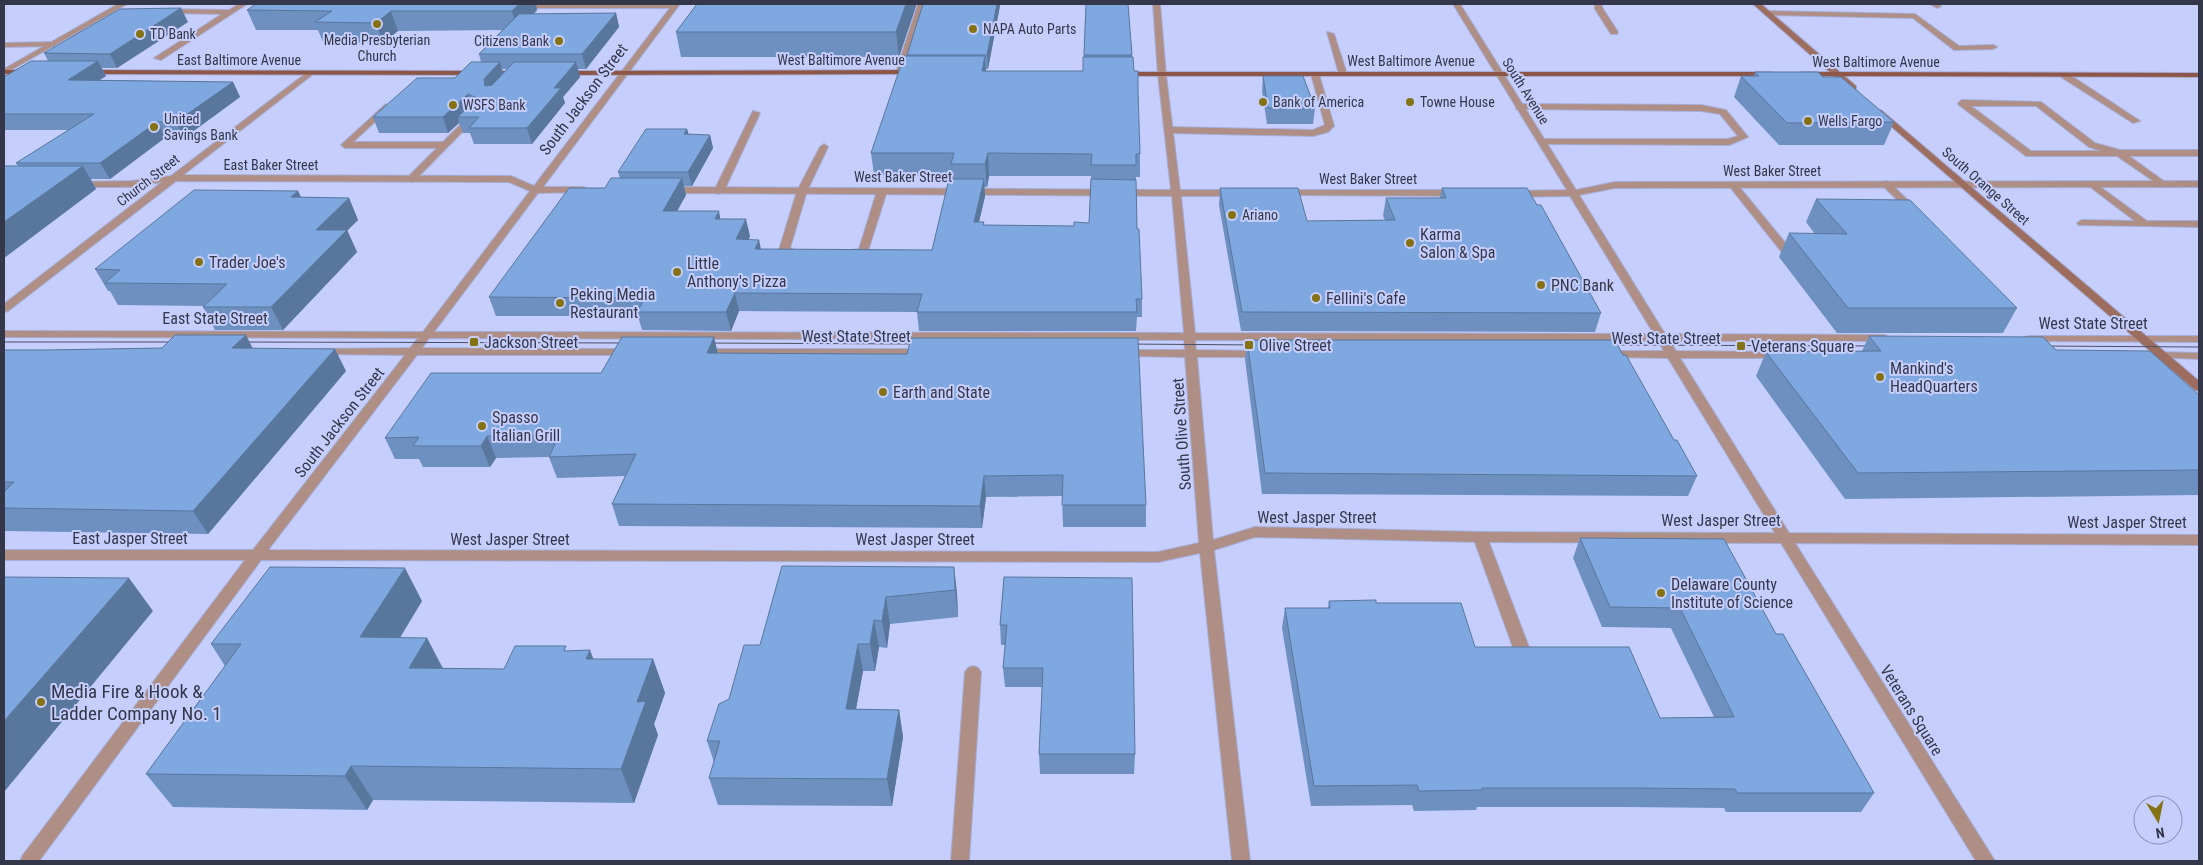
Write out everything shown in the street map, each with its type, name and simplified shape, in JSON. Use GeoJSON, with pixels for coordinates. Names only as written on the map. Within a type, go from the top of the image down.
{"type":"FeatureCollection","features":[{"type":"Feature","properties":{"kind":"main road"},"geometry":{"type":"LineString","coordinates":[[4,72],[41,72]]}},
{"type":"Feature","properties":{"kind":"main road","name":"East Baltimore Avenue"},"geometry":{"type":"LineString","coordinates":[[79,72],[534,73]]}},
{"type":"Feature","properties":{"kind":"main road","name":"West Baltimore Avenue"},"geometry":{"type":"LineString","coordinates":[[623,73],[926,72]]}},
{"type":"Feature","properties":{"kind":"main road"},"geometry":{"type":"LineString","coordinates":[[554,73],[623,73]]}},
{"type":"Feature","properties":{"kind":"main road","name":"West Baltimore Avenue"},"geometry":{"type":"LineString","coordinates":[[1112,74],[1782,74]]}},
{"type":"Feature","properties":{"kind":"main road","name":"West Baltimore Avenue"},"geometry":{"type":"LineString","coordinates":[[1792,74],[2199,75]]}},
{"type":"Feature","properties":{"kind":"street"},"geometry":{"type":"LineString","coordinates":[[158,58],[243,4]]}},
{"type":"Feature","properties":{"kind":"street"},"geometry":{"type":"LineString","coordinates":[[529,4],[526,6],[675,5]]}},
{"type":"Feature","properties":{"kind":"street"},"geometry":{"type":"LineString","coordinates":[[900,72],[922,4]]}},
{"type":"Feature","properties":{"kind":"street","name":"South Olive Street"},"geometry":{"type":"LineString","coordinates":[[1156,4],[1190,337],[1206,547],[1241,861]]}},
{"type":"Feature","properties":{"kind":"street","name":"South Avenue"},"geometry":{"type":"LineString","coordinates":[[1457,4],[1573,193]]}},
{"type":"Feature","properties":{"kind":"street"},"geometry":{"type":"LineString","coordinates":[[1598,4],[1599,9],[1614,32]]}},
{"type":"Feature","properties":{"kind":"street"},"geometry":{"type":"LineString","coordinates":[[1757,4],[1859,93]]}},
{"type":"Feature","properties":{"kind":"street","name":"South Jackson Street"},"geometry":{"type":"LineString","coordinates":[[29,861],[257,555],[414,351],[675,5]]}},
{"type":"Feature","properties":{"kind":"street"},"geometry":{"type":"LineString","coordinates":[[4,72],[111,11],[125,7]]}},
{"type":"Feature","properties":{"kind":"street"},"geometry":{"type":"LineString","coordinates":[[155,11],[231,12]]}},
{"type":"Feature","properties":{"kind":"street"},"geometry":{"type":"LineString","coordinates":[[1768,13],[1915,16],[1957,48],[1993,47]]}},
{"type":"Feature","properties":{"kind":"street"},"geometry":{"type":"LineString","coordinates":[[1330,34],[1344,74]]}},
{"type":"Feature","properties":{"kind":"street"},"geometry":{"type":"LineString","coordinates":[[4,45],[52,44]]}},
{"type":"Feature","properties":{"kind":"street"},"geometry":{"type":"LineString","coordinates":[[504,84],[515,72]]}},
{"type":"Feature","properties":{"kind":"street","name":"Church Street"},"geometry":{"type":"LineString","coordinates":[[4,309],[308,73]]}},
{"type":"Feature","properties":{"kind":"street"},"geometry":{"type":"LineString","coordinates":[[410,84],[422,73]]}},
{"type":"Feature","properties":{"kind":"street"},"geometry":{"type":"LineString","coordinates":[[1170,130],[1313,132],[1325,130],[1330,126],[1315,74]]}},
{"type":"Feature","properties":{"kind":"street"},"geometry":{"type":"LineString","coordinates":[[2064,74],[2136,121]]}},
{"type":"Feature","properties":{"kind":"street"},"geometry":{"type":"LineString","coordinates":[[396,97],[346,145],[445,145]]}},
{"type":"Feature","properties":{"kind":"street"},"geometry":{"type":"LineString","coordinates":[[2162,184],[2119,153],[2092,146],[2038,104],[1962,103],[2029,154],[2119,153],[2199,153]]}},
{"type":"Feature","properties":{"kind":"street","name":"South Orange Street"},"geometry":{"type":"LineString","coordinates":[[1873,106],[2199,387]]}},
{"type":"Feature","properties":{"kind":"street"},"geometry":{"type":"LineString","coordinates":[[1519,107],[1701,108],[1724,112],[1744,137],[1729,142],[1541,141]]}},
{"type":"Feature","properties":{"kind":"street"},"geometry":{"type":"LineString","coordinates":[[412,179],[476,113]]}},
{"type":"Feature","properties":{"kind":"street"},"geometry":{"type":"LineString","coordinates":[[718,190],[756,113]]}},
{"type":"Feature","properties":{"kind":"street"},"geometry":{"type":"LineString","coordinates":[[809,255],[784,250],[802,191],[824,147]]}},
{"type":"Feature","properties":{"kind":"street","name":"East Baker Street"},"geometry":{"type":"LineString","coordinates":[[63,184],[132,184],[173,178],[511,179],[536,190]]}},
{"type":"Feature","properties":{"kind":"street"},"geometry":{"type":"LineString","coordinates":[[1886,184],[1921,217]]}},
{"type":"Feature","properties":{"kind":"street"},"geometry":{"type":"LineString","coordinates":[[2092,184],[2145,224]]}},
{"type":"Feature","properties":{"kind":"street","name":"West Baker Street"},"geometry":{"type":"LineString","coordinates":[[1506,194],[1573,193],[1615,185],[2199,184]]}},
{"type":"Feature","properties":{"kind":"street"},"geometry":{"type":"LineString","coordinates":[[1733,185],[1788,253]]}},
{"type":"Feature","properties":{"kind":"street"},"geometry":{"type":"LineString","coordinates":[[536,190],[596,190]]}},
{"type":"Feature","properties":{"kind":"street","name":"West Baker Street"},"geometry":{"type":"LineString","coordinates":[[662,190],[1250,193]]}},
{"type":"Feature","properties":{"kind":"street"},"geometry":{"type":"LineString","coordinates":[[840,254],[863,251],[882,191]]}},
{"type":"Feature","properties":{"kind":"street","name":"West Baker Street"},"geometry":{"type":"LineString","coordinates":[[1270,193],[1467,193]]}},
{"type":"Feature","properties":{"kind":"street","name":"Veterans Square"},"geometry":{"type":"LineString","coordinates":[[1573,193],[1986,861]]}},
{"type":"Feature","properties":{"kind":"street"},"geometry":{"type":"LineString","coordinates":[[2082,224],[2199,224]]}},
{"type":"Feature","properties":{"kind":"street","name":"East State Street"},"geometry":{"type":"LineString","coordinates":[[4,334],[426,335]]}},
{"type":"Feature","properties":{"kind":"street","name":"West State Street"},"geometry":{"type":"LineString","coordinates":[[426,335],[1895,338]]}},
{"type":"Feature","properties":{"kind":"street","name":"West State Street"},"geometry":{"type":"LineString","coordinates":[[2012,338],[2199,339]]}},
{"type":"Feature","properties":{"kind":"street"},"geometry":{"type":"LineString","coordinates":[[312,351],[642,352]]}},
{"type":"Feature","properties":{"kind":"street","name":"West State Street"},"geometry":{"type":"LineString","coordinates":[[692,352],[937,352]]}},
{"type":"Feature","properties":{"kind":"street"},"geometry":{"type":"LineString","coordinates":[[1113,353],[1271,354]]}},
{"type":"Feature","properties":{"kind":"street","name":"West State Street"},"geometry":{"type":"LineString","coordinates":[[1596,354],[1789,355]]}},
{"type":"Feature","properties":{"kind":"street","name":"West State Street"},"geometry":{"type":"LineString","coordinates":[[2145,355],[2199,356]]}},
{"type":"Feature","properties":{"kind":"street","name":"West Jasper Street"},"geometry":{"type":"LineString","coordinates":[[257,555],[1158,557],[1206,547],[1256,532],[1480,537],[2199,540]]}},
{"type":"Feature","properties":{"kind":"street"},"geometry":{"type":"LineString","coordinates":[[1480,537],[1522,650]]}},
{"type":"Feature","properties":{"kind":"street","name":"East Jasper Street"},"geometry":{"type":"LineString","coordinates":[[4,556],[257,555]]}},
{"type":"Feature","properties":{"kind":"street"},"geometry":{"type":"LineString","coordinates":[[960,861],[973,672]]}},
{"type":"Feature","properties":{"kind":"building"},"geometry":{"type":"Polygon","coordinates":[[[256,4],[519,4],[512,11],[391,11],[376,23],[315,22],[332,11],[247,10],[256,4]]]}},
{"type":"Feature","properties":{"kind":"building"},"geometry":{"type":"Polygon","coordinates":[[[697,4],[906,4],[896,32],[676,32],[697,4]]]}},
{"type":"Feature","properties":{"kind":"building"},"geometry":{"type":"Polygon","coordinates":[[[923,4],[997,4],[987,55],[907,55],[923,4]]]}},
{"type":"Feature","properties":{"kind":"building"},"geometry":{"type":"Polygon","coordinates":[[[1086,4],[1128,4],[1132,55],[1084,55],[1086,4]]]}},
{"type":"Feature","properties":{"kind":"building"},"geometry":{"type":"Polygon","coordinates":[[[181,8],[110,54],[44,53],[120,9],[181,8]]]}},
{"type":"Feature","properties":{"kind":"building"},"geometry":{"type":"Polygon","coordinates":[[[616,13],[582,54],[479,54],[519,14],[616,13]]]}},
{"type":"Feature","properties":{"kind":"building"},"geometry":{"type":"Polygon","coordinates":[[[904,56],[985,56],[982,71],[1083,71],[1083,57],[1133,57],[1134,71],[1138,71],[1140,154],[1136,154],[1136,165],[1091,165],[1092,154],[988,153],[985,164],[951,164],[954,153],[871,153],[904,56]]]}},
{"type":"Feature","properties":{"kind":"building"},"geometry":{"type":"Polygon","coordinates":[[[31,61],[98,61],[68,80],[233,82],[176,122],[157,122],[100,163],[16,163],[94,114],[4,114],[4,77],[31,61]]]}},
{"type":"Feature","properties":{"kind":"building"},"geometry":{"type":"Polygon","coordinates":[[[471,62],[500,62],[484,79],[485,86],[492,85],[514,62],[576,62],[554,88],[561,88],[527,128],[469,128],[479,117],[458,117],[477,98],[468,94],[443,117],[373,117],[417,78],[455,78],[471,62]]]}},
{"type":"Feature","properties":{"kind":"building"},"geometry":{"type":"Polygon","coordinates":[[[1755,72],[1818,72],[1823,77],[1841,77],[1894,122],[1787,123],[1741,76],[1759,76],[1755,72]]]}},
{"type":"Feature","properties":{"kind":"building"},"geometry":{"type":"Polygon","coordinates":[[[1263,76],[1303,76],[1315,108],[1268,108],[1263,76]]]}},
{"type":"Feature","properties":{"kind":"building"},"geometry":{"type":"Polygon","coordinates":[[[646,129],[687,129],[684,134],[710,135],[688,172],[618,172],[646,129]]]}},
{"type":"Feature","properties":{"kind":"building"},"geometry":{"type":"Polygon","coordinates":[[[4,166],[83,166],[4,222],[4,166]]]}},
{"type":"Feature","properties":{"kind":"building"},"geometry":{"type":"Polygon","coordinates":[[[611,178],[682,178],[663,211],[719,211],[715,219],[746,219],[736,239],[759,240],[755,249],[932,250],[949,179],[984,179],[974,222],[984,222],[983,225],[1074,226],[1074,222],[1089,223],[1091,179],[1136,180],[1142,299],[1136,299],[1137,312],[917,312],[922,294],[735,293],[726,312],[637,312],[645,298],[489,297],[569,188],[605,188],[611,178]]]}},
{"type":"Feature","properties":{"kind":"building"},"geometry":{"type":"Polygon","coordinates":[[[1220,188],[1298,188],[1307,221],[1395,220],[1386,198],[1446,198],[1442,188],[1527,188],[1537,205],[1541,205],[1601,313],[1242,312],[1220,188]]]}},
{"type":"Feature","properties":{"kind":"building"},"geometry":{"type":"Polygon","coordinates":[[[194,190],[298,191],[291,197],[349,198],[316,230],[347,230],[271,307],[203,307],[227,284],[105,283],[120,270],[95,269],[194,190]]]}},
{"type":"Feature","properties":{"kind":"building"},"geometry":{"type":"Polygon","coordinates":[[[1816,199],[1910,200],[2017,308],[1848,308],[1789,233],[1847,234],[1816,199]]]}},
{"type":"Feature","properties":{"kind":"building"},"geometry":{"type":"Polygon","coordinates":[[[175,335],[246,335],[232,348],[335,349],[193,511],[4,508],[4,492],[14,482],[4,482],[4,350],[162,348],[175,335]]]}},
{"type":"Feature","properties":{"kind":"building"},"geometry":{"type":"Polygon","coordinates":[[[1869,336],[2043,337],[2056,350],[2150,351],[2199,395],[2199,470],[1858,473],[1766,352],[1881,351],[1869,336]]]}},
{"type":"Feature","properties":{"kind":"building"},"geometry":{"type":"Polygon","coordinates":[[[622,337],[714,337],[707,353],[870,354],[907,354],[911,338],[1138,338],[1146,505],[1062,505],[1063,475],[984,476],[980,506],[612,504],[636,454],[549,457],[559,435],[487,436],[481,446],[413,446],[419,437],[385,438],[431,373],[601,373],[622,337]]]}},
{"type":"Feature","properties":{"kind":"building"},"geometry":{"type":"Polygon","coordinates":[[[1247,340],[1615,340],[1623,355],[1626,355],[1674,440],[1677,440],[1697,476],[1265,473],[1247,340]]]}},
{"type":"Feature","properties":{"kind":"building"},"geometry":{"type":"Polygon","coordinates":[[[1580,538],[1724,539],[1776,634],[1783,634],[1874,793],[1737,793],[1735,789],[1634,788],[1482,788],[1482,790],[1419,791],[1417,785],[1314,786],[1285,608],[1330,608],[1329,601],[1376,600],[1376,603],[1461,603],[1475,647],[1629,647],[1660,718],[1734,717],[1680,608],[1610,607],[1580,538]]]}},
{"type":"Feature","properties":{"kind":"building"},"geometry":{"type":"Polygon","coordinates":[[[782,566],[954,567],[955,590],[886,597],[882,621],[874,620],[870,644],[858,644],[846,709],[899,710],[887,779],[709,778],[720,741],[707,741],[719,704],[729,699],[744,645],[760,645],[782,566]]]}},
{"type":"Feature","properties":{"kind":"building"},"geometry":{"type":"Polygon","coordinates":[[[270,567],[405,568],[360,637],[427,638],[409,668],[504,669],[515,646],[566,646],[564,651],[590,650],[586,659],[653,659],[637,702],[646,701],[621,769],[351,766],[345,776],[146,774],[241,644],[211,644],[270,567]]]}},
{"type":"Feature","properties":{"kind":"building"},"geometry":{"type":"Polygon","coordinates":[[[4,577],[129,578],[4,721],[4,577]]]}},
{"type":"Feature","properties":{"kind":"building"},"geometry":{"type":"Polygon","coordinates":[[[1004,577],[1132,578],[1135,754],[1039,754],[1043,668],[1003,668],[1007,625],[1000,625],[1004,577]]]}},
{"type":"Feature","properties":{"kind":"tram line"},"geometry":{"type":"LineString","coordinates":[[4,342],[182,342]]}},
{"type":"Feature","properties":{"kind":"tram line"},"geometry":{"type":"LineString","coordinates":[[237,342],[632,343]]}},
{"type":"Feature","properties":{"kind":"tram line"},"geometry":{"type":"LineString","coordinates":[[702,343],[922,344]]}},
{"type":"Feature","properties":{"kind":"tram line"},"geometry":{"type":"LineString","coordinates":[[1124,344],[1262,345]]}},
{"type":"Feature","properties":{"kind":"tram line"},"geometry":{"type":"LineString","coordinates":[[1604,345],[1879,346]]}},
{"type":"Feature","properties":{"kind":"tram line"},"geometry":{"type":"LineString","coordinates":[[2039,346],[2199,347]]}},
{"type":"Feature","properties":{"kind":"place","name":"Media Presbyterian Church"},"geometry":{"type":"Point","coordinates":[377,24]}},
{"type":"Feature","properties":{"kind":"place","name":"NAPA Auto Parts"},"geometry":{"type":"Point","coordinates":[973,29]}},
{"type":"Feature","properties":{"kind":"place","name":"TD Bank"},"geometry":{"type":"Point","coordinates":[140,34]}},
{"type":"Feature","properties":{"kind":"place","name":"Citizens Bank"},"geometry":{"type":"Point","coordinates":[559,41]}},
{"type":"Feature","properties":{"kind":"place","name":"Bank of America"},"geometry":{"type":"Point","coordinates":[1263,102]}},
{"type":"Feature","properties":{"kind":"place","name":"Towne House"},"geometry":{"type":"Point","coordinates":[1410,102]}},
{"type":"Feature","properties":{"kind":"place","name":"WSFS Bank"},"geometry":{"type":"Point","coordinates":[453,105]}},
{"type":"Feature","properties":{"kind":"place","name":"Wells Fargo"},"geometry":{"type":"Point","coordinates":[1808,121]}},
{"type":"Feature","properties":{"kind":"place","name":"United Savings Bank"},"geometry":{"type":"Point","coordinates":[154,127]}},
{"type":"Feature","properties":{"kind":"place","name":"Ariano"},"geometry":{"type":"Point","coordinates":[1232,215]}},
{"type":"Feature","properties":{"kind":"place","name":"Karma Salon & Spa"},"geometry":{"type":"Point","coordinates":[1410,243]}},
{"type":"Feature","properties":{"kind":"place","name":"Trader Joe's"},"geometry":{"type":"Point","coordinates":[199,262]}},
{"type":"Feature","properties":{"kind":"place","name":"Little Anthony's Pizza"},"geometry":{"type":"Point","coordinates":[677,272]}},
{"type":"Feature","properties":{"kind":"place","name":"PNC Bank"},"geometry":{"type":"Point","coordinates":[1541,285]}},
{"type":"Feature","properties":{"kind":"place","name":"Fellini's Cafe"},"geometry":{"type":"Point","coordinates":[1316,298]}},
{"type":"Feature","properties":{"kind":"place","name":"Peking Media Restaurant"},"geometry":{"type":"Point","coordinates":[560,303]}},
{"type":"Feature","properties":{"kind":"place","name":"Jackson Street"},"geometry":{"type":"Point","coordinates":[474,342]}},
{"type":"Feature","properties":{"kind":"place","name":"Olive Street"},"geometry":{"type":"Point","coordinates":[1249,345]}},
{"type":"Feature","properties":{"kind":"place","name":"Veterans Square"},"geometry":{"type":"Point","coordinates":[1741,346]}},
{"type":"Feature","properties":{"kind":"place","name":"Mankind's HeadQuarters"},"geometry":{"type":"Point","coordinates":[1880,377]}},
{"type":"Feature","properties":{"kind":"place","name":"Earth and State"},"geometry":{"type":"Point","coordinates":[883,392]}},
{"type":"Feature","properties":{"kind":"place","name":"Spasso Italian Grill"},"geometry":{"type":"Point","coordinates":[482,426]}},
{"type":"Feature","properties":{"kind":"place","name":"Delaware County Institute of Science"},"geometry":{"type":"Point","coordinates":[1661,593]}},
{"type":"Feature","properties":{"kind":"place","name":"Media Fire & Hook & Ladder Company No. 1"},"geometry":{"type":"Point","coordinates":[41,702]}}]}
